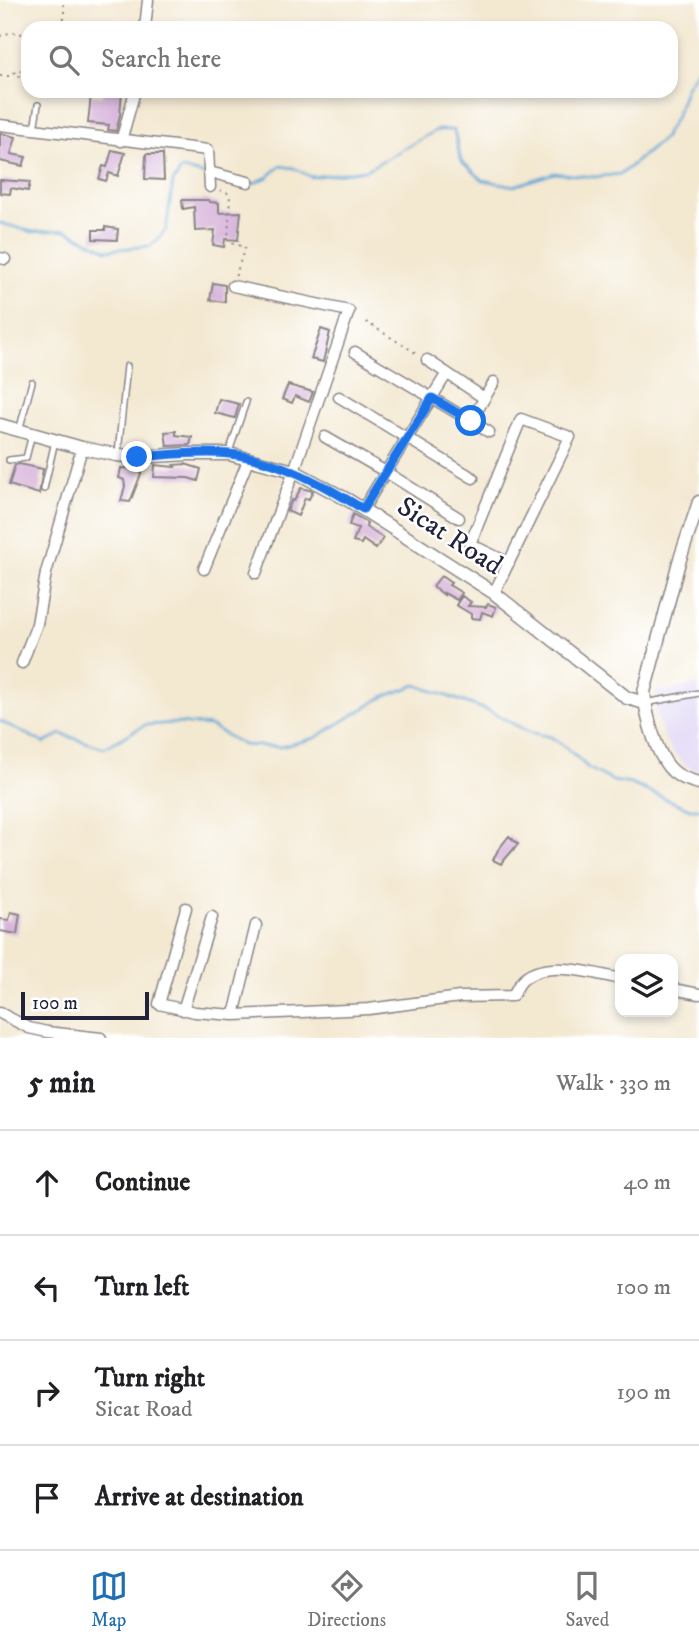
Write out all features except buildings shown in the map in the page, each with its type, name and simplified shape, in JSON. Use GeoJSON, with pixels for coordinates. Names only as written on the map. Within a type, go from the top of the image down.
{"type":"FeatureCollection","features":[{"type":"Feature","properties":{"kind":"street"},"geometry":{"type":"LineString","coordinates":[[146,21],[148,0]]}},
{"type":"Feature","properties":{"kind":"street"},"geometry":{"type":"LineString","coordinates":[[121,141],[133,98]]}},
{"type":"Feature","properties":{"kind":"street"},"geometry":{"type":"LineString","coordinates":[[0,125],[208,150],[210,187]]}},
{"type":"Feature","properties":{"kind":"street"},"geometry":{"type":"LineString","coordinates":[[209,172],[248,182]]}},
{"type":"Feature","properties":{"kind":"street"},"geometry":{"type":"LineString","coordinates":[[233,286],[349,311],[295,471],[256,573]]}},
{"type":"Feature","properties":{"kind":"street"},"geometry":{"type":"LineString","coordinates":[[355,352],[489,432]]}},
{"type":"Feature","properties":{"kind":"street"},"geometry":{"type":"LineString","coordinates":[[427,360],[484,398]]}},
{"type":"Feature","properties":{"kind":"street"},"geometry":{"type":"LineString","coordinates":[[363,509],[447,373]]}},
{"type":"Feature","properties":{"kind":"street"},"geometry":{"type":"LineString","coordinates":[[471,421],[494,382]]}},
{"type":"Feature","properties":{"kind":"street"},"geometry":{"type":"LineString","coordinates":[[340,397],[473,478]]}},
{"type":"Feature","properties":{"kind":"street"},"geometry":{"type":"LineString","coordinates":[[495,593],[570,438],[521,419],[470,544],[509,563]]}},
{"type":"Feature","properties":{"kind":"street","name":"Sicat Road"},"geometry":{"type":"LineString","coordinates":[[0,425],[117,455],[137,457],[229,454],[295,471],[363,509],[495,593],[627,698],[645,703]]}},
{"type":"Feature","properties":{"kind":"street"},"geometry":{"type":"LineString","coordinates":[[325,437],[459,518]]}},
{"type":"Feature","properties":{"kind":"street"},"geometry":{"type":"LineString","coordinates":[[22,663],[37,624],[46,573],[82,448]]}},
{"type":"Feature","properties":{"kind":"street"},"geometry":{"type":"LineString","coordinates":[[204,569],[249,457]]}},
{"type":"Feature","properties":{"kind":"street"},"geometry":{"type":"LineString","coordinates":[[699,502],[644,692],[660,754],[666,764],[676,774],[699,783]]}},
{"type":"Feature","properties":{"kind":"street"},"geometry":{"type":"LineString","coordinates":[[186,908],[159,1004],[183,1010],[234,1015],[369,1009],[453,998],[512,996],[523,979],[540,971],[562,969],[615,978]]}},
{"type":"Feature","properties":{"kind":"street"},"geometry":{"type":"LineString","coordinates":[[183,1010],[212,917]]}},
{"type":"Feature","properties":{"kind":"street"},"geometry":{"type":"LineString","coordinates":[[234,1015],[256,925]]}},
{"type":"Feature","properties":{"kind":"street"},"geometry":{"type":"LineString","coordinates":[[678,990],[699,994]]}},
{"type":"Feature","properties":{"kind":"street"},"geometry":{"type":"LineString","coordinates":[[0,1013],[29,1028],[101,1038]]}},
{"type":"Feature","properties":{"kind":"lane"},"geometry":{"type":"LineString","coordinates":[[34,129],[38,105]]}},
{"type":"Feature","properties":{"kind":"lane"},"geometry":{"type":"LineString","coordinates":[[117,455],[127,366]]}},
{"type":"Feature","properties":{"kind":"lane"},"geometry":{"type":"LineString","coordinates":[[9,460],[26,458],[25,433],[32,382]]}},
{"type":"Feature","properties":{"kind":"lane"},"geometry":{"type":"LineString","coordinates":[[229,454],[246,402]]}},
{"type":"Feature","properties":{"kind":"lane"},"geometry":{"type":"LineString","coordinates":[[44,489],[55,441]]}},
{"type":"Feature","properties":{"kind":"lane"},"geometry":{"type":"LineString","coordinates":[[645,703],[699,693]]}},
{"type":"Feature","properties":{"kind":"path"},"geometry":{"type":"LineString","coordinates":[[63,21],[64,0]]}},
{"type":"Feature","properties":{"kind":"path"},"geometry":{"type":"LineString","coordinates":[[0,36],[12,32],[21,34]]}},
{"type":"Feature","properties":{"kind":"path"},"geometry":{"type":"LineString","coordinates":[[0,75],[15,75]]}},
{"type":"Feature","properties":{"kind":"path"},"geometry":{"type":"LineString","coordinates":[[210,187],[230,194],[228,243],[245,247],[233,286]]}},
{"type":"Feature","properties":{"kind":"path"},"geometry":{"type":"LineString","coordinates":[[366,322],[427,360]]}},
{"type":"Feature","properties":{"kind":"shaded area"},"geometry":{"type":"Polygon","coordinates":[[[699,684],[699,772],[684,764],[672,751],[662,732],[655,709],[656,692],[699,684]]]}},
{"type":"Feature","properties":{"kind":"waterway"},"geometry":{"type":"LineString","coordinates":[[252,184],[268,177],[280,166],[294,168],[311,177],[366,170],[437,130],[454,130],[461,161],[483,180],[514,186],[554,173],[594,177],[621,174],[663,139],[675,118],[686,87],[699,66]]}},
{"type":"Feature","properties":{"kind":"waterway"},"geometry":{"type":"LineString","coordinates":[[0,223],[33,232],[65,230],[107,250],[151,246],[166,230],[173,182],[182,169],[205,175]]}},
{"type":"Feature","properties":{"kind":"waterway"},"geometry":{"type":"LineString","coordinates":[[0,721],[44,743],[61,734],[104,748],[145,725],[178,723],[210,726],[243,745],[280,747],[315,738],[383,697],[416,685],[487,710],[529,732],[551,737],[588,768],[613,781],[631,784],[690,809],[699,809]]}},
{"type":"Feature","properties":{"kind":"route"},"geometry":{"type":"LineString","coordinates":[[137,457],[229,454],[249,457],[304,475],[363,509],[432,398],[471,421]]}}]}
